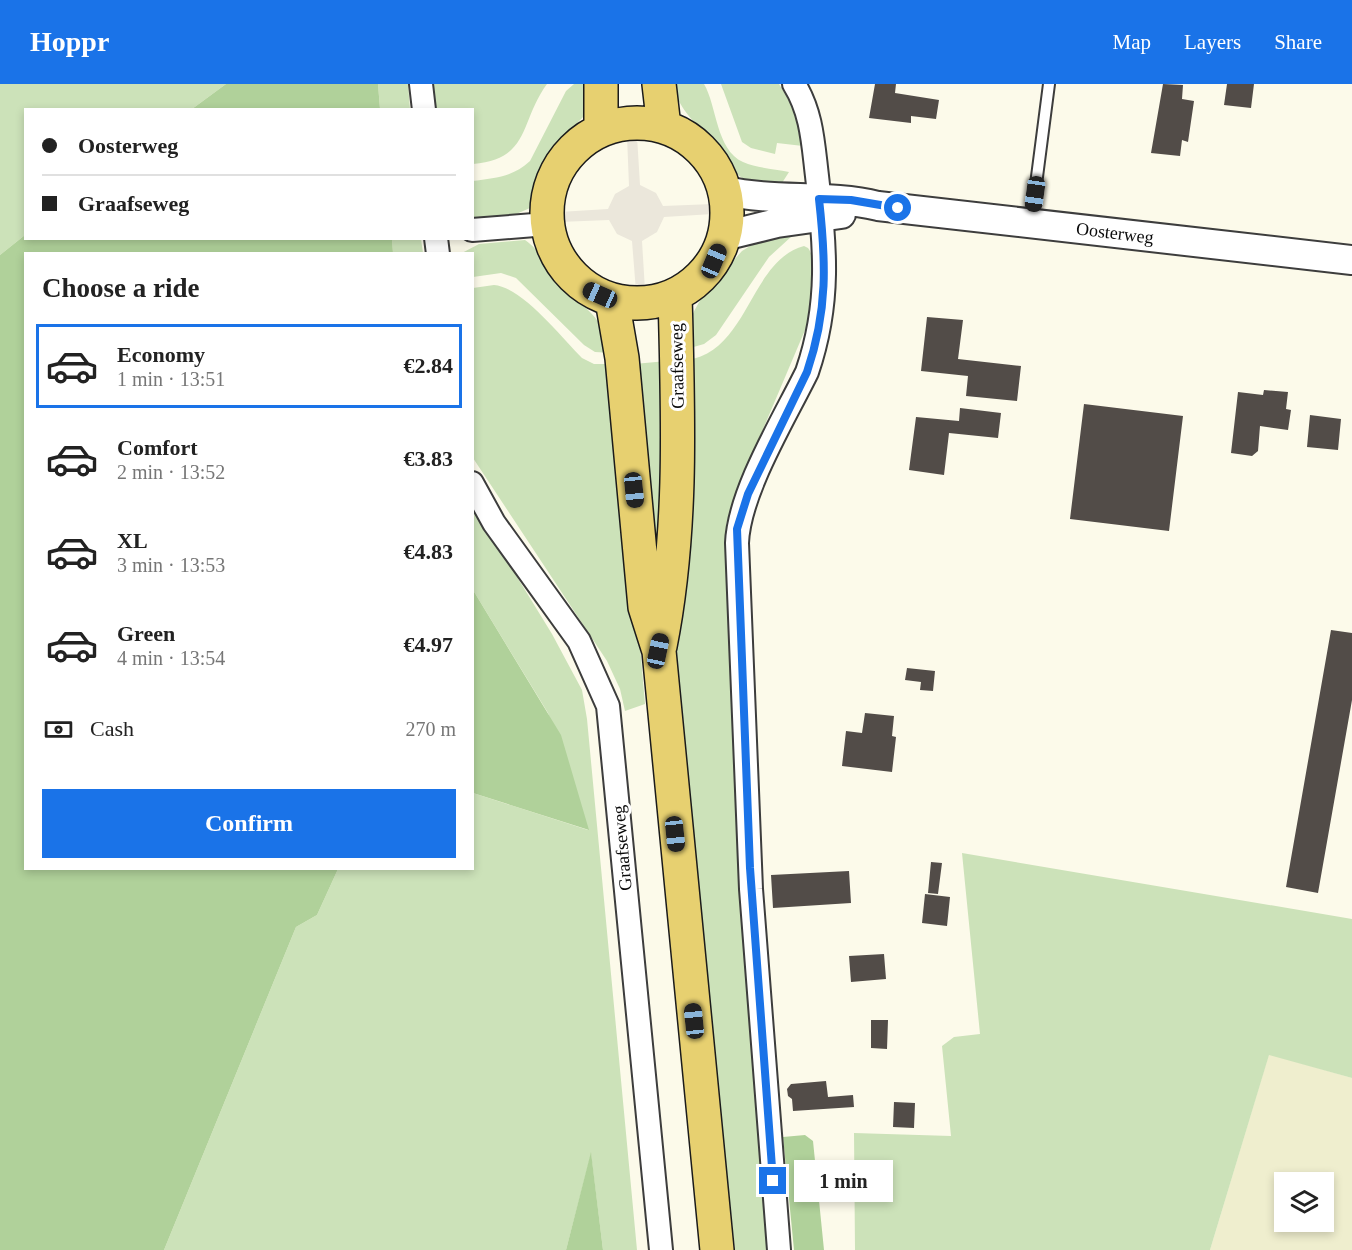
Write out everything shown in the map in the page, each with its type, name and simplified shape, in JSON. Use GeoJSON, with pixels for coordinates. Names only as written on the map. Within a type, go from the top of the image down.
{"type":"FeatureCollection","features":[{"type":"Feature","properties":{"kind":"main road"},"geometry":{"type":"LineString","coordinates":[[601,84],[601,130]]}},
{"type":"Feature","properties":{"kind":"main road"},"geometry":{"type":"LineString","coordinates":[[659,84],[664,126]]}},
{"type":"Feature","properties":{"kind":"main road"},"geometry":{"type":"LineString","coordinates":[[643,122],[664,126],[685,136],[703,151],[716,169],[725,191],[727,214],[724,236],[714,261],[697,281],[675,295],[654,301],[633,303],[612,300],[588,289],[568,272],[554,249],[547,224],[547,200],[553,178],[565,158],[581,141],[601,130],[622,123],[643,122]]}},
{"type":"Feature","properties":{"kind":"main road","name":"Graafseweg"},"geometry":{"type":"LineString","coordinates":[[658,651],[668,606],[679,482],[675,295]]}},
{"type":"Feature","properties":{"kind":"main road","name":"Graafseweg"},"geometry":{"type":"LineString","coordinates":[[612,300],[622,358],[645,607],[658,651],[717,1250]]}},
{"type":"Feature","properties":{"kind":"street"},"geometry":{"type":"LineString","coordinates":[[422,84],[424,108]]}},
{"type":"Feature","properties":{"kind":"street"},"geometry":{"type":"LineString","coordinates":[[779,1250],[750,868],[737,529],[748,494],[807,372],[814,351],[825,282],[825,243],[811,120],[804,100],[794,84]]}},
{"type":"Feature","properties":{"kind":"street","name":"Oosterweg"},"geometry":{"type":"LineString","coordinates":[[725,191],[820,207]]}},
{"type":"Feature","properties":{"kind":"street","name":"Oosterweg"},"geometry":{"type":"LineString","coordinates":[[724,236],[851,200],[878,206],[1352,260]]}},
{"type":"Feature","properties":{"kind":"street"},"geometry":{"type":"LineString","coordinates":[[474,230],[547,224]]}},
{"type":"Feature","properties":{"kind":"street","name":"Graafseweg"},"geometry":{"type":"LineString","coordinates":[[474,487],[494,523],[579,641],[608,706],[661,1250]]}},
{"type":"Feature","properties":{"kind":"lane"},"geometry":{"type":"LineString","coordinates":[[1031,223],[1049,84]]}},
{"type":"Feature","properties":{"kind":"green space"},"geometry":{"type":"Polygon","coordinates":[[[0,84],[226,84],[193,108],[24,108],[24,236],[0,255],[0,84]]]}},
{"type":"Feature","properties":{"kind":"green space"},"geometry":{"type":"Polygon","coordinates":[[[226,84],[378,84],[380,108],[193,108],[226,84]]]}},
{"type":"Feature","properties":{"kind":"green space"},"geometry":{"type":"Polygon","coordinates":[[[378,84],[408,84],[410,108],[380,108],[378,84]]]}},
{"type":"Feature","properties":{"kind":"green space"},"geometry":{"type":"Polygon","coordinates":[[[433,84],[547,84],[515,147],[492,161],[474,164],[474,108],[435,108],[433,84]]]}},
{"type":"Feature","properties":{"kind":"green space"},"geometry":{"type":"Polygon","coordinates":[[[574,84],[591,84],[585,115],[558,143],[542,167],[530,208],[514,215],[474,219],[474,181],[510,174],[530,161],[566,91],[574,84]]]}},
{"type":"Feature","properties":{"kind":"green space"},"geometry":{"type":"Polygon","coordinates":[[[673,84],[704,84],[727,148],[743,162],[789,172],[782,183],[776,185],[756,183],[739,176],[715,144],[684,110],[673,84]]]}},
{"type":"Feature","properties":{"kind":"green space"},"geometry":{"type":"Polygon","coordinates":[[[721,84],[779,84],[797,114],[803,146],[777,143],[775,154],[751,148],[742,142],[721,84]]]}},
{"type":"Feature","properties":{"kind":"green space"},"geometry":{"type":"Polygon","coordinates":[[[783,233],[792,236],[769,257],[716,335],[704,344],[690,348],[692,315],[704,293],[742,251],[755,243],[781,237],[783,233]]]}},
{"type":"Feature","properties":{"kind":"green space"},"geometry":{"type":"Polygon","coordinates":[[[24,236],[24,240],[392,240],[393,252],[24,252],[24,870],[338,870],[317,915],[296,927],[164,1250],[0,1250],[0,255],[24,236]]]}},
{"type":"Feature","properties":{"kind":"green space"},"geometry":{"type":"Polygon","coordinates":[[[392,240],[421,240],[423,252],[393,252],[392,240]]]}},
{"type":"Feature","properties":{"kind":"green space"},"geometry":{"type":"Polygon","coordinates":[[[525,240],[539,253],[563,287],[595,317],[607,338],[612,353],[595,352],[584,345],[516,278],[501,273],[474,277],[474,252],[464,252],[479,244],[525,240]]]}},
{"type":"Feature","properties":{"kind":"green space"},"geometry":{"type":"Polygon","coordinates":[[[804,246],[812,255],[814,264],[813,295],[808,323],[733,500],[726,525],[737,844],[767,1250],[735,1250],[679,717],[675,638],[686,360],[707,353],[723,341],[737,324],[771,269],[786,255],[804,246]]]}},
{"type":"Feature","properties":{"kind":"green space"},"geometry":{"type":"Polygon","coordinates":[[[494,285],[517,294],[582,358],[594,364],[616,364],[645,704],[625,711],[620,689],[607,661],[474,460],[474,288],[494,285]]]}},
{"type":"Feature","properties":{"kind":"green space"},"geometry":{"type":"Polygon","coordinates":[[[667,361],[660,599],[634,364],[667,361]]]}},
{"type":"Feature","properties":{"kind":"green space"},"geometry":{"type":"Polygon","coordinates":[[[474,507],[552,634],[582,690],[587,719],[637,1250],[603,1250],[591,1154],[566,1250],[164,1250],[296,927],[317,915],[338,870],[474,870],[474,793],[588,830],[548,713],[474,592],[474,507]]]}},
{"type":"Feature","properties":{"kind":"green space"},"geometry":{"type":"Polygon","coordinates":[[[474,592],[561,735],[589,830],[474,793],[474,592]]]}},
{"type":"Feature","properties":{"kind":"green space"},"geometry":{"type":"Polygon","coordinates":[[[962,853],[1352,919],[1352,1078],[1269,1055],[1210,1250],[855,1250],[854,1133],[951,1136],[942,1046],[954,1037],[980,1034],[962,853]]]}},
{"type":"Feature","properties":{"kind":"green space"},"geometry":{"type":"Polygon","coordinates":[[[1269,1054],[1352,1078],[1352,1250],[1210,1250],[1269,1054]]]}},
{"type":"Feature","properties":{"kind":"green space"},"geometry":{"type":"Polygon","coordinates":[[[805,1135],[813,1141],[824,1250],[794,1250],[783,1137],[805,1135]]]}},
{"type":"Feature","properties":{"kind":"green space"},"geometry":{"type":"Polygon","coordinates":[[[591,1152],[603,1250],[566,1250],[591,1152]]]}},
{"type":"Feature","properties":{"kind":"shaded area"},"geometry":{"type":"Polygon","coordinates":[[[627,136],[637,136],[640,185],[656,193],[663,206],[713,204],[714,208],[713,214],[664,217],[657,232],[642,241],[645,290],[640,292],[636,291],[632,241],[617,234],[609,220],[559,222],[558,217],[559,212],[608,209],[615,194],[629,186],[627,136]]]}},
{"type":"Feature","properties":{"kind":"building"},"geometry":{"type":"Polygon","coordinates":[[[875,84],[896,84],[895,93],[939,100],[936,119],[911,116],[911,123],[869,118],[875,84]]]}},
{"type":"Feature","properties":{"kind":"building"},"geometry":{"type":"Polygon","coordinates":[[[1163,84],[1183,85],[1182,99],[1194,101],[1188,142],[1182,140],[1180,156],[1151,153],[1163,84]]]}},
{"type":"Feature","properties":{"kind":"building"},"geometry":{"type":"Polygon","coordinates":[[[1227,84],[1254,84],[1251,108],[1224,105],[1227,84]]]}},
{"type":"Feature","properties":{"kind":"building"},"geometry":{"type":"Polygon","coordinates":[[[927,317],[963,320],[958,359],[1021,366],[1017,401],[966,396],[968,376],[921,371],[927,317]]]}},
{"type":"Feature","properties":{"kind":"building"},"geometry":{"type":"Polygon","coordinates":[[[1264,390],[1288,392],[1286,409],[1291,410],[1288,430],[1260,426],[1258,451],[1252,456],[1231,453],[1238,392],[1263,395],[1264,390]]]}},
{"type":"Feature","properties":{"kind":"building"},"geometry":{"type":"Polygon","coordinates":[[[1084,404],[1183,416],[1169,531],[1070,519],[1084,404]]]}},
{"type":"Feature","properties":{"kind":"building"},"geometry":{"type":"Polygon","coordinates":[[[960,408],[1001,413],[998,438],[949,433],[944,475],[909,470],[916,417],[959,421],[960,408]]]}},
{"type":"Feature","properties":{"kind":"building"},"geometry":{"type":"Polygon","coordinates":[[[1310,415],[1341,419],[1338,450],[1307,447],[1310,415]]]}},
{"type":"Feature","properties":{"kind":"building"},"geometry":{"type":"Polygon","coordinates":[[[1331,630],[1352,633],[1352,700],[1318,893],[1286,887],[1331,630]]]}},
{"type":"Feature","properties":{"kind":"building"},"geometry":{"type":"Polygon","coordinates":[[[907,668],[935,671],[933,691],[920,690],[921,682],[905,680],[907,668]]]}},
{"type":"Feature","properties":{"kind":"building"},"geometry":{"type":"Polygon","coordinates":[[[865,713],[894,716],[892,736],[896,737],[892,772],[842,766],[846,731],[862,733],[865,713]]]}},
{"type":"Feature","properties":{"kind":"building"},"geometry":{"type":"Polygon","coordinates":[[[931,862],[942,863],[938,894],[928,893],[931,862]]]}},
{"type":"Feature","properties":{"kind":"building"},"geometry":{"type":"Polygon","coordinates":[[[849,871],[851,903],[773,908],[771,875],[849,871]]]}},
{"type":"Feature","properties":{"kind":"building"},"geometry":{"type":"Polygon","coordinates":[[[925,894],[950,897],[947,926],[922,923],[925,894]]]}},
{"type":"Feature","properties":{"kind":"building"},"geometry":{"type":"Polygon","coordinates":[[[884,954],[886,979],[851,982],[849,956],[884,954]]]}},
{"type":"Feature","properties":{"kind":"building"},"geometry":{"type":"Polygon","coordinates":[[[871,1020],[888,1020],[887,1049],[871,1048],[871,1020]]]}},
{"type":"Feature","properties":{"kind":"building"},"geometry":{"type":"Polygon","coordinates":[[[826,1081],[828,1097],[853,1095],[854,1107],[793,1111],[792,1099],[788,1096],[787,1089],[791,1084],[826,1081]]]}},
{"type":"Feature","properties":{"kind":"building"},"geometry":{"type":"Polygon","coordinates":[[[894,1102],[915,1103],[914,1128],[893,1127],[894,1102]]]}},
{"type":"Feature","properties":{"kind":"route"},"geometry":{"type":"LineString","coordinates":[[773,1181],[747,827],[737,529],[748,494],[807,372],[814,351],[825,282],[825,243],[819,199],[851,200],[898,208]]}}]}
